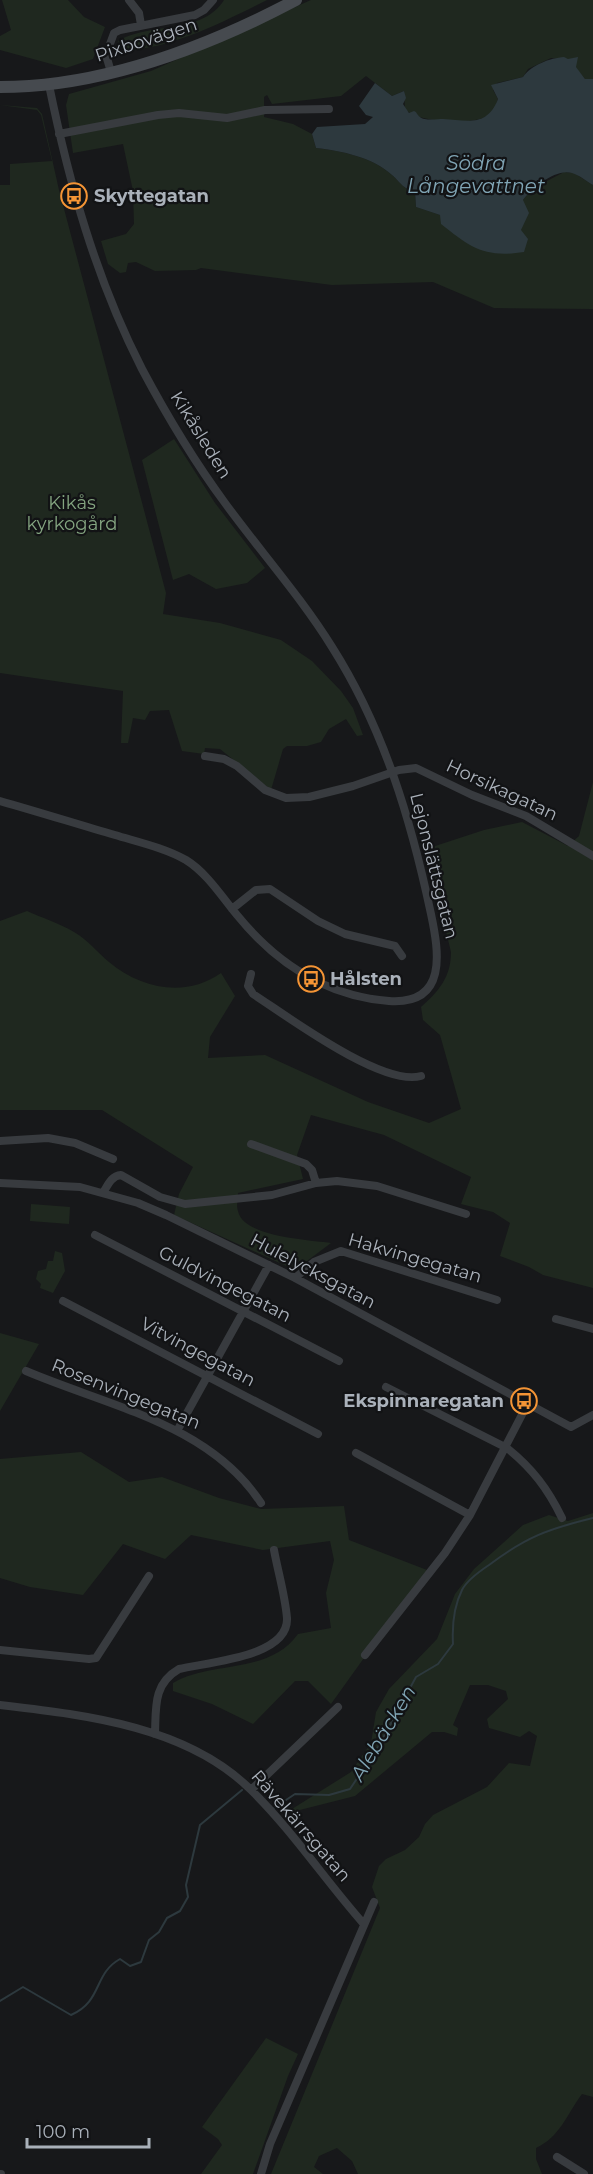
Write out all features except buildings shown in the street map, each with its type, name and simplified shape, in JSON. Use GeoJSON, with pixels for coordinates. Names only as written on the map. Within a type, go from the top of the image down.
{"type":"FeatureCollection","features":[{"type":"Feature","properties":{"kind":"street"},"geometry":{"type":"LineString","coordinates":[[129,0],[139,13],[141,25]]}},
{"type":"Feature","properties":{"kind":"street"},"geometry":{"type":"LineString","coordinates":[[111,72],[106,55],[110,38],[120,30],[195,15],[204,10],[213,0]]}},
{"type":"Feature","properties":{"kind":"street","name":"Pixbovägen"},"geometry":{"type":"LineString","coordinates":[[0,87],[49,85],[111,72],[167,55],[240,27],[296,0]]}},
{"type":"Feature","properties":{"kind":"street","name":"Kikåsleden"},"geometry":{"type":"LineString","coordinates":[[49,85],[74,196],[99,271],[143,371],[196,461],[333,648],[368,712],[393,771]]}},
{"type":"Feature","properties":{"kind":"street"},"geometry":{"type":"LineString","coordinates":[[59,134],[179,112],[227,118],[265,110],[329,109]]}},
{"type":"Feature","properties":{"kind":"street","name":"Horsikagatan"},"geometry":{"type":"LineString","coordinates":[[205,756],[230,762],[265,790],[286,798],[309,797],[393,771],[416,768],[472,795],[526,816],[593,856]]}},
{"type":"Feature","properties":{"kind":"street","name":"Lejonslättsgatan"},"geometry":{"type":"LineString","coordinates":[[0,801],[152,846],[186,860],[210,882],[272,953],[311,979],[346,993],[368,998],[402,1001],[422,993],[437,972],[438,949],[412,835],[393,771]]}},
{"type":"Feature","properties":{"kind":"street"},"geometry":{"type":"LineString","coordinates":[[232,909],[256,890],[270,889],[318,921],[345,934],[395,946],[402,956]]}},
{"type":"Feature","properties":{"kind":"street"},"geometry":{"type":"LineString","coordinates":[[251,974],[248,986],[253,994],[313,1034],[391,1074],[407,1079],[421,1076]]}},
{"type":"Feature","properties":{"kind":"street"},"geometry":{"type":"LineString","coordinates":[[0,1141],[48,1138],[75,1143],[113,1159]]}},
{"type":"Feature","properties":{"kind":"street"},"geometry":{"type":"LineString","coordinates":[[251,1144],[306,1164],[312,1170],[316,1183]]}},
{"type":"Feature","properties":{"kind":"street"},"geometry":{"type":"LineString","coordinates":[[103,1193],[110,1182],[116,1176],[121,1175],[160,1197],[185,1204],[272,1195],[316,1183],[337,1181],[377,1186],[466,1214]]}},
{"type":"Feature","properties":{"kind":"street","name":"Hulelycksgatan"},"geometry":{"type":"LineString","coordinates":[[0,1183],[49,1184],[103,1193],[166,1215],[295,1278],[571,1427],[593,1415]]}},
{"type":"Feature","properties":{"kind":"street","name":"Guldvingegatan"},"geometry":{"type":"LineString","coordinates":[[95,1235],[339,1361]]}},
{"type":"Feature","properties":{"kind":"street","name":"Hakvingegatan"},"geometry":{"type":"LineString","coordinates":[[295,1278],[314,1262],[341,1251],[498,1300]]}},
{"type":"Feature","properties":{"kind":"street"},"geometry":{"type":"LineString","coordinates":[[177,1431],[269,1265]]}},
{"type":"Feature","properties":{"kind":"street","name":"Vitvingegatan"},"geometry":{"type":"LineString","coordinates":[[63,1301],[318,1434]]}},
{"type":"Feature","properties":{"kind":"street"},"geometry":{"type":"LineString","coordinates":[[556,1318],[593,1329]]}},
{"type":"Feature","properties":{"kind":"street","name":"Rosenvingegatan"},"geometry":{"type":"LineString","coordinates":[[26,1371],[177,1431],[216,1453],[244,1481],[261,1503]]}},
{"type":"Feature","properties":{"kind":"street"},"geometry":{"type":"LineString","coordinates":[[386,1387],[507,1448],[523,1461],[548,1490],[562,1518]]}},
{"type":"Feature","properties":{"kind":"street"},"geometry":{"type":"LineString","coordinates":[[365,1654],[445,1553],[470,1515],[507,1448],[528,1403]]}},
{"type":"Feature","properties":{"kind":"street"},"geometry":{"type":"LineString","coordinates":[[356,1453],[470,1515]]}},
{"type":"Feature","properties":{"kind":"street"},"geometry":{"type":"LineString","coordinates":[[155,1734],[158,1689],[169,1675],[179,1669],[266,1650],[283,1634],[287,1619],[274,1550]]}},
{"type":"Feature","properties":{"kind":"street"},"geometry":{"type":"LineString","coordinates":[[0,1650],[96,1658],[149,1576]]}},
{"type":"Feature","properties":{"kind":"street","name":"Rävekärrsgatan"},"geometry":{"type":"LineString","coordinates":[[0,1705],[61,1713],[155,1734],[207,1756],[251,1790],[363,1923]]}},
{"type":"Feature","properties":{"kind":"street"},"geometry":{"type":"LineString","coordinates":[[251,1790],[338,1707]]}},
{"type":"Feature","properties":{"kind":"street"},"geometry":{"type":"LineString","coordinates":[[261,2174],[270,2144],[363,1923],[374,1902]]}},
{"type":"Feature","properties":{"kind":"street"},"geometry":{"type":"LineString","coordinates":[[557,2157],[584,2174]]}},
{"type":"Feature","properties":{"kind":"green space"},"geometry":{"type":"Polygon","coordinates":[[[2,0],[68,0],[84,17],[105,27],[93,59],[66,68],[0,50],[0,36],[11,30],[2,0]]]}},
{"type":"Feature","properties":{"kind":"green space"},"geometry":{"type":"Polygon","coordinates":[[[224,0],[267,0],[197,33],[160,45],[123,51],[118,41],[131,35],[203,18],[214,11],[224,0]]]}},
{"type":"Feature","properties":{"kind":"green space"},"geometry":{"type":"Polygon","coordinates":[[[311,0],[593,0],[593,79],[585,79],[568,59],[551,58],[528,69],[523,77],[497,83],[493,90],[498,99],[492,113],[485,117],[462,122],[421,118],[411,114],[405,109],[404,91],[392,96],[366,76],[341,96],[272,104],[267,95],[264,97],[264,117],[293,124],[312,134],[316,148],[366,159],[384,169],[404,187],[415,192],[416,207],[440,215],[521,230],[523,200],[532,189],[564,172],[574,173],[593,185],[593,309],[494,308],[433,282],[332,285],[201,268],[155,271],[136,262],[128,263],[126,272],[120,273],[108,264],[101,241],[126,234],[134,224],[133,191],[123,144],[73,153],[66,105],[69,94],[151,71],[311,0]]]}},
{"type":"Feature","properties":{"kind":"green space","name":"Kikås kyrkogård"},"geometry":{"type":"Polygon","coordinates":[[[0,105],[37,108],[42,114],[59,190],[166,593],[163,614],[220,623],[281,640],[312,661],[341,691],[353,708],[363,735],[357,736],[346,719],[329,729],[321,742],[307,746],[287,746],[283,749],[271,790],[220,749],[205,748],[204,754],[182,751],[169,710],[150,711],[145,720],[133,718],[128,743],[121,743],[123,691],[0,673],[0,185],[10,185],[10,164],[52,161],[41,115],[37,110],[0,105]]]}},
{"type":"Feature","properties":{"kind":"green space"},"geometry":{"type":"Polygon","coordinates":[[[174,439],[215,503],[265,568],[247,583],[216,589],[189,574],[173,580],[142,460],[174,439]]]}},
{"type":"Feature","properties":{"kind":"green space"},"geometry":{"type":"Polygon","coordinates":[[[593,782],[593,1288],[543,1275],[500,1256],[510,1223],[493,1212],[461,1204],[471,1177],[384,1135],[311,1115],[297,1155],[303,1179],[238,1193],[238,1211],[243,1220],[252,1227],[278,1236],[331,1243],[295,1270],[174,1215],[179,1194],[193,1167],[102,1110],[0,1110],[0,921],[27,911],[74,932],[109,962],[135,979],[149,984],[179,988],[193,986],[221,973],[235,996],[210,1037],[208,1058],[265,1055],[368,1102],[429,1123],[461,1109],[440,1035],[423,1020],[421,1007],[443,983],[449,969],[451,952],[426,849],[484,830],[522,822],[568,846],[579,836],[593,782]]]}},
{"type":"Feature","properties":{"kind":"green space"},"geometry":{"type":"Polygon","coordinates":[[[31,1204],[70,1207],[69,1224],[30,1221],[31,1204]]]}},
{"type":"Feature","properties":{"kind":"green space"},"geometry":{"type":"Polygon","coordinates":[[[55,1251],[62,1253],[65,1271],[53,1293],[40,1288],[41,1284],[36,1279],[38,1271],[46,1269],[48,1261],[53,1261],[55,1251]]]}},
{"type":"Feature","properties":{"kind":"green space"},"geometry":{"type":"Polygon","coordinates":[[[0,1333],[39,1344],[0,1411],[0,1333]]]}},
{"type":"Feature","properties":{"kind":"green space"},"geometry":{"type":"Polygon","coordinates":[[[81,1452],[129,1482],[162,1477],[219,1498],[261,1509],[344,1506],[349,1540],[427,1570],[331,1704],[308,1681],[295,1681],[253,1724],[212,1704],[173,1691],[173,1683],[205,1671],[272,1656],[286,1647],[298,1634],[331,1628],[326,1593],[334,1560],[330,1541],[263,1550],[191,1535],[165,1559],[123,1544],[83,1595],[30,1587],[0,1578],[0,1459],[81,1452]]]}},
{"type":"Feature","properties":{"kind":"green space"},"geometry":{"type":"Polygon","coordinates":[[[593,1513],[593,2097],[582,2094],[557,2131],[536,2148],[536,2159],[542,2174],[358,2174],[352,2161],[337,2148],[319,2156],[314,2167],[323,2174],[271,2174],[380,1908],[372,1887],[379,1866],[386,1859],[405,1850],[419,1837],[425,1824],[433,1815],[487,1787],[509,1763],[530,1766],[537,1736],[529,1731],[520,1737],[489,1728],[487,1719],[508,1699],[506,1691],[488,1685],[470,1685],[453,1725],[458,1728],[457,1736],[444,1732],[432,1732],[355,1796],[284,1814],[351,1772],[371,1743],[376,1712],[389,1689],[437,1639],[455,1594],[474,1569],[523,1525],[549,1515],[568,1521],[593,1513]]]}},
{"type":"Feature","properties":{"kind":"green space"},"geometry":{"type":"Polygon","coordinates":[[[266,2038],[298,2054],[253,2174],[201,2174],[222,2145],[202,2127],[266,2038]]]}},
{"type":"Feature","properties":{"kind":"water","name":"Södra Långevattnet"},"geometry":{"type":"Polygon","coordinates":[[[564,57],[568,59],[578,57],[576,67],[585,79],[593,79],[593,185],[575,174],[566,172],[552,176],[532,190],[523,200],[529,213],[521,230],[528,239],[524,252],[499,254],[470,245],[441,224],[440,215],[416,207],[415,192],[404,187],[384,169],[366,159],[316,148],[312,134],[317,127],[365,124],[373,117],[366,115],[359,106],[375,83],[392,96],[404,91],[406,98],[403,104],[409,113],[414,111],[422,118],[428,119],[468,121],[488,115],[493,108],[498,99],[491,85],[523,77],[541,63],[564,57]]]}},
{"type":"Feature","properties":{"kind":"waterway","name":"Alebäcken"},"geometry":{"type":"LineString","coordinates":[[274,1808],[295,1794],[329,1795],[350,1789],[378,1747],[416,1677],[438,1664],[453,1644],[455,1609],[462,1590],[470,1579],[502,1555],[526,1541],[550,1530],[593,1518]]}},
{"type":"Feature","properties":{"kind":"waterway","name":"Alebäcken"},"geometry":{"type":"LineString","coordinates":[[0,2001],[23,1987],[71,2015],[88,2002],[111,1965],[120,1959],[130,1966],[141,1962],[149,1940],[159,1932],[167,1918],[180,1911],[188,1897],[186,1885],[200,1825],[242,1790]]}},
{"type":"Feature","properties":{"kind":"place","name":"Skyttegatan"},"geometry":{"type":"Point","coordinates":[74,196]}},
{"type":"Feature","properties":{"kind":"place","name":"Hålsten"},"geometry":{"type":"Point","coordinates":[311,979]}},
{"type":"Feature","properties":{"kind":"place","name":"Ekspinnaregatan"},"geometry":{"type":"Point","coordinates":[524,1401]}}]}
